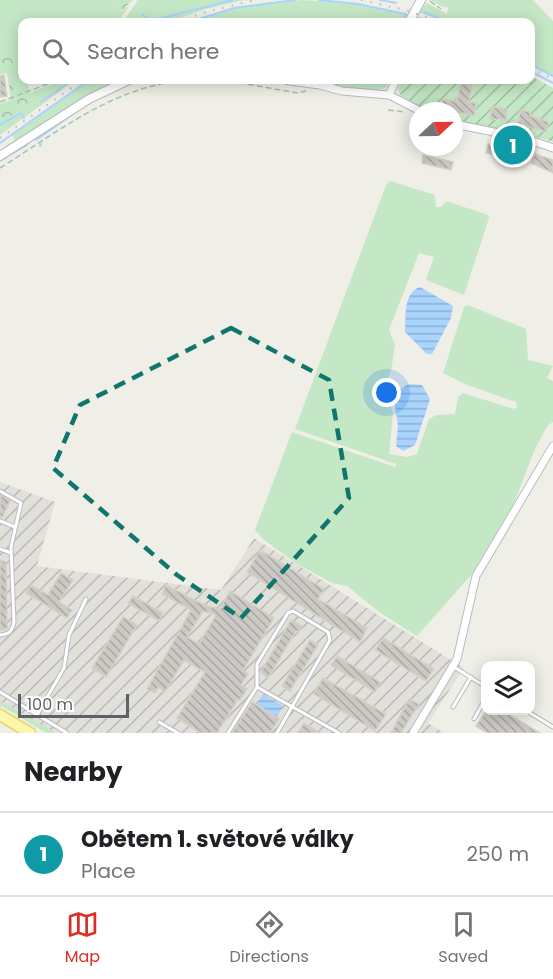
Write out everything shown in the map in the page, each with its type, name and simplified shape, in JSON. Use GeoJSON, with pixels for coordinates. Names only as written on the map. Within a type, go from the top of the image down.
{"type":"FeatureCollection","features":[{"type":"Feature","properties":{"kind":"main road"},"geometry":{"type":"LineString","coordinates":[[0,715],[30,733]]}},
{"type":"Feature","properties":{"kind":"street"},"geometry":{"type":"LineString","coordinates":[[411,18],[421,0]]}},
{"type":"Feature","properties":{"kind":"street"},"geometry":{"type":"LineString","coordinates":[[0,156],[89,99],[121,84]]}},
{"type":"Feature","properties":{"kind":"street"},"geometry":{"type":"LineString","coordinates":[[316,84],[342,91],[389,95],[409,108]]}},
{"type":"Feature","properties":{"kind":"street"},"geometry":{"type":"LineString","coordinates":[[389,95],[394,84]]}},
{"type":"Feature","properties":{"kind":"street"},"geometry":{"type":"LineString","coordinates":[[463,126],[537,141],[553,148]]}},
{"type":"Feature","properties":{"kind":"street"},"geometry":{"type":"LineString","coordinates":[[413,733],[457,659],[476,576],[553,446]]}},
{"type":"Feature","properties":{"kind":"lane"},"geometry":{"type":"LineString","coordinates":[[0,491],[21,503],[12,536],[13,630],[8,634],[0,635]]}},
{"type":"Feature","properties":{"kind":"lane"},"geometry":{"type":"LineString","coordinates":[[0,520],[16,527]]}},
{"type":"Feature","properties":{"kind":"lane"},"geometry":{"type":"LineString","coordinates":[[0,549],[11,553]]}},
{"type":"Feature","properties":{"kind":"lane"},"geometry":{"type":"LineString","coordinates":[[37,715],[64,668],[69,635],[86,599]]}},
{"type":"Feature","properties":{"kind":"lane"},"geometry":{"type":"LineString","coordinates":[[228,733],[257,687],[257,664],[288,613],[293,611],[328,632],[330,640],[278,733]]}},
{"type":"Feature","properties":{"kind":"lane"},"geometry":{"type":"LineString","coordinates":[[452,666],[481,684]]}},
{"type":"Feature","properties":{"kind":"lane"},"geometry":{"type":"LineString","coordinates":[[453,707],[471,678]]}},
{"type":"Feature","properties":{"kind":"lane"},"geometry":{"type":"LineString","coordinates":[[257,687],[339,733]]}},
{"type":"Feature","properties":{"kind":"lane"},"geometry":{"type":"LineString","coordinates":[[0,692],[67,733]]}},
{"type":"Feature","properties":{"kind":"lane"},"geometry":{"type":"LineString","coordinates":[[474,719],[481,707]]}},
{"type":"Feature","properties":{"kind":"lane"},"geometry":{"type":"LineString","coordinates":[[532,715],[553,728]]}},
{"type":"Feature","properties":{"kind":"lane"},"geometry":{"type":"LineString","coordinates":[[159,722],[178,733]]}},
{"type":"Feature","properties":{"kind":"path"},"geometry":{"type":"LineString","coordinates":[[428,0],[441,9]]}},
{"type":"Feature","properties":{"kind":"path"},"geometry":{"type":"LineString","coordinates":[[0,102],[47,84]]}},
{"type":"Feature","properties":{"kind":"path"},"geometry":{"type":"LineString","coordinates":[[0,168],[95,107],[158,84]]}},
{"type":"Feature","properties":{"kind":"path"},"geometry":{"type":"LineString","coordinates":[[238,84],[298,93],[307,91]]}},
{"type":"Feature","properties":{"kind":"path"},"geometry":{"type":"LineString","coordinates":[[387,110],[409,112]]}},
{"type":"Feature","properties":{"kind":"highlighted area"},"geometry":{"type":"Polygon","coordinates":[[[231,328],[329,380],[349,498],[241,618],[177,575],[53,468],[80,405],[231,328]]]}},
{"type":"Feature","properties":{"kind":"shaded area"},"geometry":{"type":"Polygon","coordinates":[[[0,482],[55,502],[37,566],[221,590],[254,538],[464,668],[428,723],[444,733],[53,733],[4,703],[0,708],[0,482]]]}},
{"type":"Feature","properties":{"kind":"green space"},"geometry":{"type":"Polygon","coordinates":[[[0,0],[112,0],[120,12],[130,5],[121,18],[18,18],[18,58],[0,48],[0,0]]]}},
{"type":"Feature","properties":{"kind":"green space"},"geometry":{"type":"Polygon","coordinates":[[[112,0],[133,0],[120,12],[112,0]]]}},
{"type":"Feature","properties":{"kind":"green space"},"geometry":{"type":"Polygon","coordinates":[[[138,0],[244,0],[180,18],[126,18],[138,0]]]}},
{"type":"Feature","properties":{"kind":"green space"},"geometry":{"type":"Polygon","coordinates":[[[302,0],[358,4],[408,15],[406,18],[202,18],[234,8],[302,0]]]}},
{"type":"Feature","properties":{"kind":"green space"},"geometry":{"type":"Polygon","coordinates":[[[431,0],[533,0],[553,21],[553,76],[535,67],[535,18],[434,18],[418,12],[427,3],[447,14],[449,7],[443,7],[431,0]]]}},
{"type":"Feature","properties":{"kind":"green space"},"geometry":{"type":"Polygon","coordinates":[[[0,48],[18,57],[18,84],[28,84],[29,92],[25,111],[0,120],[0,104],[11,100],[7,73],[0,74],[0,48]]]}},
{"type":"Feature","properties":{"kind":"green space"},"geometry":{"type":"Polygon","coordinates":[[[535,78],[553,88],[553,142],[530,135],[463,123],[463,102],[409,103],[401,96],[398,89],[400,84],[535,84],[535,78]]]}},
{"type":"Feature","properties":{"kind":"green space"},"geometry":{"type":"Polygon","coordinates":[[[53,84],[63,84],[62,90],[0,135],[0,120],[25,111],[29,93],[53,84]]]}},
{"type":"Feature","properties":{"kind":"green space"},"geometry":{"type":"Polygon","coordinates":[[[82,84],[109,84],[7,149],[4,147],[15,140],[12,135],[0,143],[82,84]]]}},
{"type":"Feature","properties":{"kind":"green space"},"geometry":{"type":"Polygon","coordinates":[[[334,84],[387,84],[387,87],[368,91],[334,84]]]}},
{"type":"Feature","properties":{"kind":"green space"},"geometry":{"type":"Polygon","coordinates":[[[390,181],[435,195],[436,207],[441,207],[446,201],[488,215],[489,218],[464,295],[426,280],[434,257],[419,253],[389,330],[395,345],[391,371],[385,385],[393,414],[389,454],[407,457],[417,454],[429,419],[436,415],[455,414],[458,397],[463,393],[514,409],[517,407],[516,402],[467,385],[443,373],[464,307],[468,305],[526,329],[528,360],[553,366],[547,378],[553,381],[553,422],[548,425],[535,449],[514,503],[472,574],[417,636],[379,612],[347,586],[332,583],[297,564],[264,540],[255,530],[292,432],[395,467],[396,464],[295,429],[386,185],[390,181]]]}},
{"type":"Feature","properties":{"kind":"green space"},"geometry":{"type":"Polygon","coordinates":[[[0,701],[56,733],[46,733],[0,705],[0,701]]]}},
{"type":"Feature","properties":{"kind":"water"},"geometry":{"type":"Polygon","coordinates":[[[420,287],[453,306],[451,318],[432,354],[427,354],[405,332],[408,300],[411,294],[420,287]]]}},
{"type":"Feature","properties":{"kind":"water"},"geometry":{"type":"Polygon","coordinates":[[[409,384],[422,385],[430,399],[415,445],[403,451],[396,446],[398,426],[393,393],[409,384]]]}},
{"type":"Feature","properties":{"kind":"water"},"geometry":{"type":"Polygon","coordinates":[[[263,694],[283,706],[277,717],[257,705],[263,694]]]}},
{"type":"Feature","properties":{"kind":"building"},"geometry":{"type":"Polygon","coordinates":[[[4,75],[7,96],[0,97],[0,76],[4,75]]]}},
{"type":"Feature","properties":{"kind":"building"},"geometry":{"type":"Polygon","coordinates":[[[460,85],[472,86],[469,102],[476,103],[474,116],[463,113],[463,102],[442,102],[443,99],[457,101],[460,85]]]}},
{"type":"Feature","properties":{"kind":"building"},"geometry":{"type":"Polygon","coordinates":[[[492,107],[507,109],[506,120],[490,119],[492,107]]]}},
{"type":"Feature","properties":{"kind":"building"},"geometry":{"type":"Polygon","coordinates":[[[520,110],[531,112],[530,116],[549,122],[546,132],[518,124],[520,110]]]}},
{"type":"Feature","properties":{"kind":"building"},"geometry":{"type":"Polygon","coordinates":[[[488,144],[523,152],[521,161],[486,153],[488,144]]]}},
{"type":"Feature","properties":{"kind":"building"},"geometry":{"type":"Polygon","coordinates":[[[535,154],[553,160],[553,173],[531,163],[535,154]]]}},
{"type":"Feature","properties":{"kind":"building"},"geometry":{"type":"Polygon","coordinates":[[[423,156],[453,162],[451,170],[422,163],[423,156]]]}},
{"type":"Feature","properties":{"kind":"building"},"geometry":{"type":"Polygon","coordinates":[[[0,495],[10,501],[2,518],[0,517],[0,495]]]}},
{"type":"Feature","properties":{"kind":"building"},"geometry":{"type":"Polygon","coordinates":[[[260,550],[324,589],[318,599],[367,628],[360,642],[247,572],[260,550]]]}},
{"type":"Feature","properties":{"kind":"building"},"geometry":{"type":"Polygon","coordinates":[[[0,560],[6,562],[7,629],[0,630],[0,560]]]}},
{"type":"Feature","properties":{"kind":"building"},"geometry":{"type":"Polygon","coordinates":[[[61,573],[73,580],[59,602],[72,610],[67,618],[26,593],[31,585],[48,595],[61,573]]]}},
{"type":"Feature","properties":{"kind":"building"},"geometry":{"type":"Polygon","coordinates":[[[166,585],[206,606],[220,609],[230,591],[274,618],[243,670],[248,674],[241,685],[247,689],[240,700],[238,699],[217,733],[201,733],[177,718],[205,672],[184,660],[165,692],[158,687],[155,693],[147,689],[191,610],[162,594],[166,585]],[[203,611],[187,637],[199,644],[216,615],[203,611]]]}},
{"type":"Feature","properties":{"kind":"building"},"geometry":{"type":"Polygon","coordinates":[[[133,596],[163,613],[159,621],[128,603],[133,596]]]}},
{"type":"Feature","properties":{"kind":"building"},"geometry":{"type":"Polygon","coordinates":[[[123,617],[137,625],[106,677],[92,668],[123,617]]]}},
{"type":"Feature","properties":{"kind":"building"},"geometry":{"type":"Polygon","coordinates":[[[291,620],[302,626],[299,632],[296,631],[268,678],[261,672],[291,620]]]}},
{"type":"Feature","properties":{"kind":"building"},"geometry":{"type":"Polygon","coordinates":[[[383,638],[434,669],[426,681],[375,650],[383,638]]]}},
{"type":"Feature","properties":{"kind":"building"},"geometry":{"type":"Polygon","coordinates":[[[310,640],[318,645],[290,691],[282,686],[310,640]]]}},
{"type":"Feature","properties":{"kind":"building"},"geometry":{"type":"Polygon","coordinates":[[[337,656],[380,682],[375,692],[331,665],[337,656]]]}},
{"type":"Feature","properties":{"kind":"building"},"geometry":{"type":"Polygon","coordinates":[[[323,678],[386,714],[375,731],[314,694],[323,678]]]}},
{"type":"Feature","properties":{"kind":"building"},"geometry":{"type":"Polygon","coordinates":[[[409,699],[419,704],[401,733],[391,733],[409,699]]]}},
{"type":"Feature","properties":{"kind":"building"},"geometry":{"type":"Polygon","coordinates":[[[252,702],[279,719],[270,733],[232,733],[252,702]]]}},
{"type":"Feature","properties":{"kind":"building"},"geometry":{"type":"Polygon","coordinates":[[[483,715],[510,715],[540,733],[487,733],[476,726],[483,715]]]}},
{"type":"Feature","properties":{"kind":"building"},"geometry":{"type":"Polygon","coordinates":[[[304,723],[320,733],[298,733],[304,723]]]}},
{"type":"Feature","properties":{"kind":"waterway"},"geometry":{"type":"LineString","coordinates":[[162,18],[233,0]]}},
{"type":"Feature","properties":{"kind":"waterway"},"geometry":{"type":"LineString","coordinates":[[202,18],[234,8],[295,0]]}},
{"type":"Feature","properties":{"kind":"waterway"},"geometry":{"type":"LineString","coordinates":[[319,0],[358,4],[406,14],[404,18]]}},
{"type":"Feature","properties":{"kind":"waterway"},"geometry":{"type":"LineString","coordinates":[[380,0],[396,3]]}},
{"type":"Feature","properties":{"kind":"waterway"},"geometry":{"type":"LineString","coordinates":[[424,12],[438,18]]}},
{"type":"Feature","properties":{"kind":"waterway"},"geometry":{"type":"LineString","coordinates":[[143,15],[146,18]]}},
{"type":"Feature","properties":{"kind":"waterway"},"geometry":{"type":"LineString","coordinates":[[535,67],[553,76]]}},
{"type":"Feature","properties":{"kind":"waterway"},"geometry":{"type":"LineString","coordinates":[[535,74],[553,83]]}},
{"type":"Feature","properties":{"kind":"waterway"},"geometry":{"type":"LineString","coordinates":[[41,102],[67,84]]}},
{"type":"Feature","properties":{"kind":"waterway"},"geometry":{"type":"LineString","coordinates":[[0,143],[83,84]]}},
{"type":"Feature","properties":{"kind":"waterway"},"geometry":{"type":"LineString","coordinates":[[0,125],[21,113],[24,118]]}},
{"type":"Feature","properties":{"kind":"waterway"},"geometry":{"type":"LineString","coordinates":[[36,140],[73,114]]}},
{"type":"Feature","properties":{"kind":"waterway"},"geometry":{"type":"LineString","coordinates":[[0,161],[27,145]]}},
{"type":"Feature","properties":{"kind":"railway"},"geometry":{"type":"LineString","coordinates":[[189,18],[255,0]]}},
{"type":"Feature","properties":{"kind":"railway"},"geometry":{"type":"LineString","coordinates":[[361,0],[409,11],[428,18]]}},
{"type":"Feature","properties":{"kind":"railway"},"geometry":{"type":"LineString","coordinates":[[535,70],[553,79]]}},
{"type":"Feature","properties":{"kind":"railway"},"geometry":{"type":"LineString","coordinates":[[0,138],[77,84]]}},
{"type":"Feature","properties":{"kind":"place","name":"Obětem 1. světové války"},"geometry":{"type":"Point","coordinates":[513,145]}}]}
